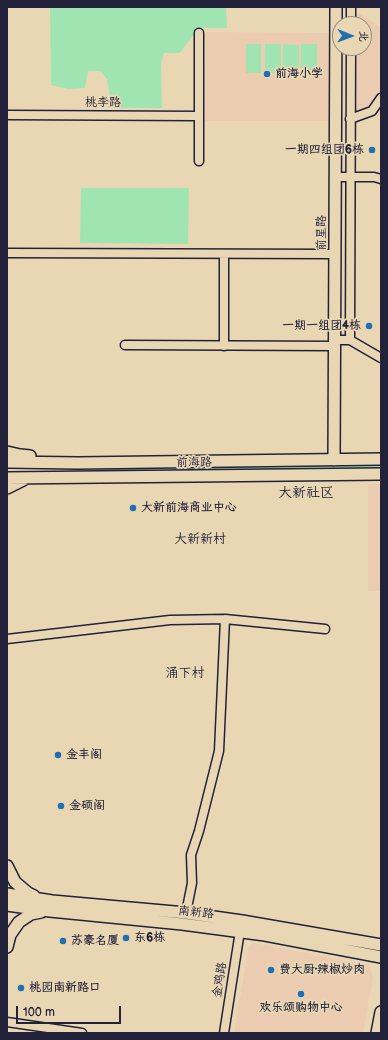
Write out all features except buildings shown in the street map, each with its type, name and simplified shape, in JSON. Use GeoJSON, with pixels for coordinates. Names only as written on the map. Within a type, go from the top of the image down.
{"type":"FeatureCollection","features":[{"type":"Feature","properties":{"kind":"main road","name":"前星路"},"geometry":{"type":"LineString","coordinates":[[334,460],[336,7]]}},
{"type":"Feature","properties":{"kind":"main road"},"geometry":{"type":"LineString","coordinates":[[7,452],[20,455],[43,456],[78,463]]}},
{"type":"Feature","properties":{"kind":"main road","name":"前海路"},"geometry":{"type":"LineString","coordinates":[[7,462],[78,463],[381,459]]}},
{"type":"Feature","properties":{"kind":"main road","name":"前海路"},"geometry":{"type":"LineString","coordinates":[[7,478],[381,474]]}},
{"type":"Feature","properties":{"kind":"main road"},"geometry":{"type":"LineString","coordinates":[[7,488],[29,478]]}},
{"type":"Feature","properties":{"kind":"main road"},"geometry":{"type":"LineString","coordinates":[[7,866],[15,882],[20,887],[51,906]]}},
{"type":"Feature","properties":{"kind":"main road","name":"南新路"},"geometry":{"type":"LineString","coordinates":[[7,894],[51,906],[240,931],[299,940],[381,956]]}},
{"type":"Feature","properties":{"kind":"main road","name":"南新路"},"geometry":{"type":"LineString","coordinates":[[7,905],[186,913],[272,925],[381,945]]}},
{"type":"Feature","properties":{"kind":"main road"},"geometry":{"type":"LineString","coordinates":[[7,947],[10,935],[19,922],[31,914],[51,906]]}},
{"type":"Feature","properties":{"kind":"main road"},"geometry":{"type":"LineString","coordinates":[[377,1033],[381,1012]]}},
{"type":"Feature","properties":{"kind":"street"},"geometry":{"type":"LineString","coordinates":[[199,33],[199,161]]}},
{"type":"Feature","properties":{"kind":"street"},"geometry":{"type":"LineString","coordinates":[[350,56],[350,340]]}},
{"type":"Feature","properties":{"kind":"street"},"geometry":{"type":"LineString","coordinates":[[350,119],[372,111],[381,98]]}},
{"type":"Feature","properties":{"kind":"street","name":"桃李路"},"geometry":{"type":"LineString","coordinates":[[7,115],[199,116]]}},
{"type":"Feature","properties":{"kind":"street"},"geometry":{"type":"LineString","coordinates":[[335,177],[374,177],[381,179]]}},
{"type":"Feature","properties":{"kind":"street"},"geometry":{"type":"LineString","coordinates":[[7,252],[335,254]]}},
{"type":"Feature","properties":{"kind":"street"},"geometry":{"type":"LineString","coordinates":[[224,254],[224,346]]}},
{"type":"Feature","properties":{"kind":"street"},"geometry":{"type":"LineString","coordinates":[[125,345],[224,346],[334,343],[350,340],[380,355]]}},
{"type":"Feature","properties":{"kind":"street"},"geometry":{"type":"LineString","coordinates":[[186,913],[192,883],[192,855],[219,751],[225,619]]}},
{"type":"Feature","properties":{"kind":"street"},"geometry":{"type":"LineString","coordinates":[[7,639],[170,620],[225,619],[325,629]]}},
{"type":"Feature","properties":{"kind":"street","name":"金鸡路"},"geometry":{"type":"LineString","coordinates":[[224,1033],[240,931]]}},
{"type":"Feature","properties":{"kind":"street"},"geometry":{"type":"LineString","coordinates":[[7,1022],[82,1033]]}},
{"type":"Feature","properties":{"kind":"shaded area"},"geometry":{"type":"Polygon","coordinates":[[[357,12],[363,16],[357,16],[357,12]]]}},
{"type":"Feature","properties":{"kind":"shaded area"},"geometry":{"type":"Polygon","coordinates":[[[372,21],[381,27],[381,93],[372,108],[356,112],[357,56],[372,56],[372,21]]]}},
{"type":"Feature","properties":{"kind":"shaded area","name":"前海小学"},"geometry":{"type":"Polygon","coordinates":[[[206,32],[329,33],[329,121],[205,121],[206,32]]]}},
{"type":"Feature","properties":{"kind":"shaded area"},"geometry":{"type":"Polygon","coordinates":[[[368,484],[381,484],[381,591],[368,591],[368,484]]]}},
{"type":"Feature","properties":{"kind":"shaded area","name":"欢乐颂购物中心"},"geometry":{"type":"Polygon","coordinates":[[[254,943],[369,965],[373,978],[363,1033],[234,1033],[249,946],[254,943]]]}},
{"type":"Feature","properties":{"kind":"green space"},"geometry":{"type":"Polygon","coordinates":[[[50,7],[226,7],[227,28],[202,28],[193,35],[180,53],[164,53],[161,63],[162,108],[112,108],[107,79],[100,71],[88,71],[85,88],[68,89],[51,85],[50,7]]]}},
{"type":"Feature","properties":{"kind":"green space"},"geometry":{"type":"Polygon","coordinates":[[[246,44],[261,44],[261,73],[246,73],[246,44]]]}},
{"type":"Feature","properties":{"kind":"green space"},"geometry":{"type":"Polygon","coordinates":[[[265,44],[281,44],[281,73],[265,73],[265,44]]]}},
{"type":"Feature","properties":{"kind":"green space"},"geometry":{"type":"Polygon","coordinates":[[[283,44],[299,45],[299,73],[283,73],[283,44]]]}},
{"type":"Feature","properties":{"kind":"green space"},"geometry":{"type":"Polygon","coordinates":[[[301,44],[317,44],[317,73],[301,73],[301,44]]]}},
{"type":"Feature","properties":{"kind":"green space"},"geometry":{"type":"Polygon","coordinates":[[[81,188],[189,188],[188,244],[80,243],[81,188]]]}},
{"type":"Feature","properties":{"kind":"green space"},"geometry":{"type":"Polygon","coordinates":[[[381,465],[381,469],[159,471],[159,467],[381,465]]]}},
{"type":"Feature","properties":{"kind":"green space"},"geometry":{"type":"Polygon","coordinates":[[[153,467],[153,471],[94,472],[94,468],[153,467]]]}},
{"type":"Feature","properties":{"kind":"place","name":"前海小学"},"geometry":{"type":"Point","coordinates":[267,74]}},
{"type":"Feature","properties":{"kind":"place","name":"一期四组团6栋"},"geometry":{"type":"Point","coordinates":[372,150]}},
{"type":"Feature","properties":{"kind":"place","name":"一期一组团4栋"},"geometry":{"type":"Point","coordinates":[369,326]}},
{"type":"Feature","properties":{"kind":"place","name":"大新前海商业中心"},"geometry":{"type":"Point","coordinates":[133,508]}},
{"type":"Feature","properties":{"kind":"place","name":"金丰阁"},"geometry":{"type":"Point","coordinates":[58,755]}},
{"type":"Feature","properties":{"kind":"place","name":"金硕阁"},"geometry":{"type":"Point","coordinates":[61,806]}},
{"type":"Feature","properties":{"kind":"place","name":"东6栋"},"geometry":{"type":"Point","coordinates":[126,938]}},
{"type":"Feature","properties":{"kind":"place","name":"苏豪名厦"},"geometry":{"type":"Point","coordinates":[63,941]}},
{"type":"Feature","properties":{"kind":"place","name":"费大厨·辣椒炒肉"},"geometry":{"type":"Point","coordinates":[271,970]}},
{"type":"Feature","properties":{"kind":"place","name":"桃园南新路口"},"geometry":{"type":"Point","coordinates":[21,988]}},
{"type":"Feature","properties":{"kind":"place","name":"欢乐颂购物中心"},"geometry":{"type":"Point","coordinates":[301,994]}},
{"type":"Feature","properties":{"kind":"district","name":"大新社区"},"geometry":{"type":"Point","coordinates":[306,493]}},
{"type":"Feature","properties":{"kind":"district","name":"大新新村"},"geometry":{"type":"Point","coordinates":[200,540]}},
{"type":"Feature","properties":{"kind":"district","name":"涌下村"},"geometry":{"type":"Point","coordinates":[185,674]}}]}
